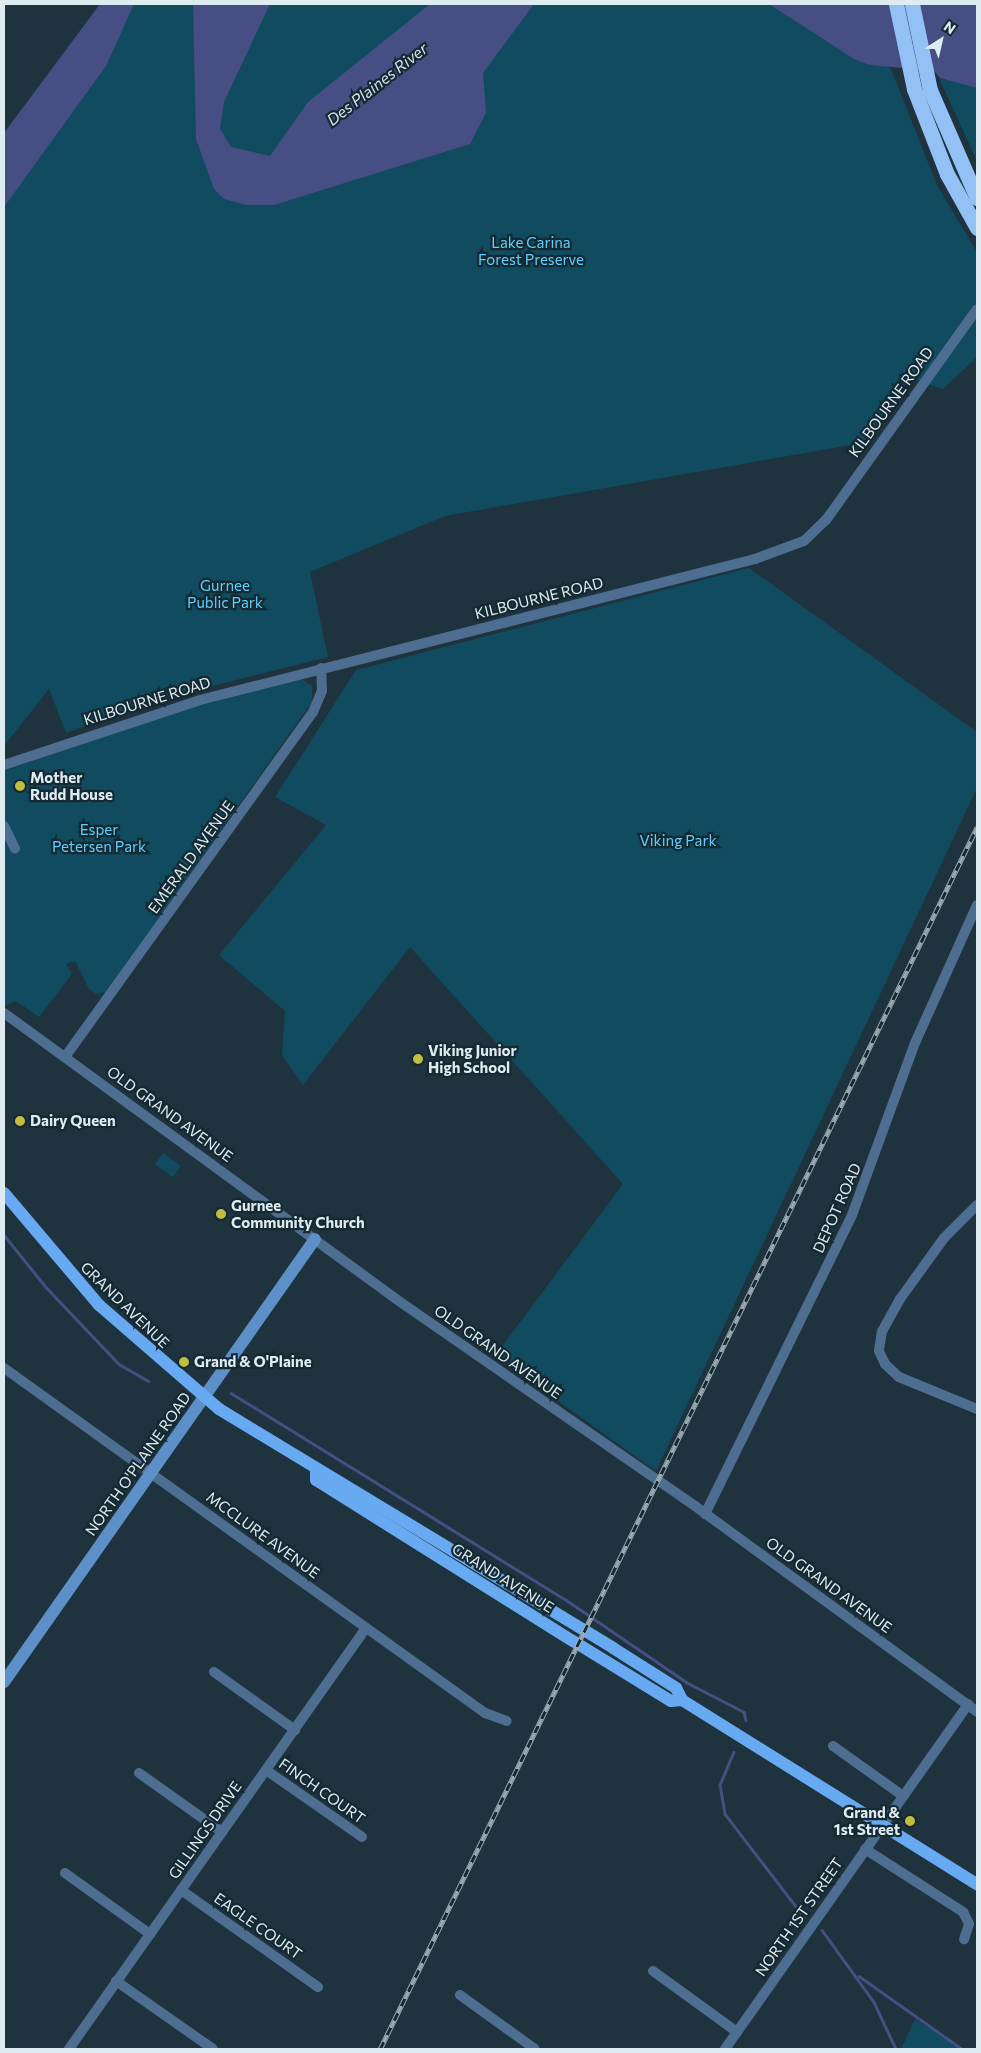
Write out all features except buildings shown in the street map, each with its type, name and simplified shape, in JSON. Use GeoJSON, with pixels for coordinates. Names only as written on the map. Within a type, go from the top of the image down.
{"type":"FeatureCollection","features":[{"type":"Feature","properties":{"kind":"highway"},"geometry":{"type":"LineString","coordinates":[[896,4],[914,89],[947,174],[977,228]]}},
{"type":"Feature","properties":{"kind":"highway"},"geometry":{"type":"LineString","coordinates":[[912,4],[930,90],[977,198]]}},
{"type":"Feature","properties":{"kind":"main road","name":"GRAND AVENUE"},"geometry":{"type":"LineString","coordinates":[[4,1193],[92,1298],[204,1397],[316,1471],[316,1480],[671,1701],[682,1700],[977,1884]]}},
{"type":"Feature","properties":{"kind":"street","name":"KILBOURNE ROAD"},"geometry":{"type":"LineString","coordinates":[[4,765],[119,724],[321,668],[756,559],[804,541],[826,520],[977,309]]}},
{"type":"Feature","properties":{"kind":"street","name":"EMERALD AVENUE"},"geometry":{"type":"LineString","coordinates":[[65,1057],[313,712],[322,691],[321,668]]}},
{"type":"Feature","properties":{"kind":"street"},"geometry":{"type":"LineString","coordinates":[[4,826],[15,849]]}},
{"type":"Feature","properties":{"kind":"street","name":"DEPOT ROAD"},"geometry":{"type":"LineString","coordinates":[[705,1514],[852,1216],[915,1042],[977,905]]}},
{"type":"Feature","properties":{"kind":"street","name":"OLD GRAND AVENUE"},"geometry":{"type":"LineString","coordinates":[[4,1013],[315,1239],[705,1514],[977,1712]]}},
{"type":"Feature","properties":{"kind":"street"},"geometry":{"type":"LineString","coordinates":[[977,1205],[944,1238],[888,1317],[880,1338],[881,1358],[899,1377],[977,1409]]}},
{"type":"Feature","properties":{"kind":"street","name":"NORTH O'PLAINE ROAD"},"geometry":{"type":"LineString","coordinates":[[4,1682],[315,1239]]}},
{"type":"Feature","properties":{"kind":"street","name":"MCCLURE AVENUE"},"geometry":{"type":"LineString","coordinates":[[4,1368],[485,1713],[507,1721]]}},
{"type":"Feature","properties":{"kind":"street","name":"GILLINGS DRIVE"},"geometry":{"type":"LineString","coordinates":[[69,2049],[366,1628]]}},
{"type":"Feature","properties":{"kind":"street"},"geometry":{"type":"LineString","coordinates":[[214,1672],[295,1730]]}},
{"type":"Feature","properties":{"kind":"street","name":"NORTH 1ST STREET"},"geometry":{"type":"LineString","coordinates":[[725,2049],[968,1704]]}},
{"type":"Feature","properties":{"kind":"street"},"geometry":{"type":"LineString","coordinates":[[833,1746],[903,1796]]}},
{"type":"Feature","properties":{"kind":"street","name":"FINCH COURT"},"geometry":{"type":"LineString","coordinates":[[266,1770],[362,1837]]}},
{"type":"Feature","properties":{"kind":"street"},"geometry":{"type":"LineString","coordinates":[[139,1773],[222,1832]]}},
{"type":"Feature","properties":{"kind":"street"},"geometry":{"type":"LineString","coordinates":[[865,1849],[963,1912],[969,1924],[964,1939]]}},
{"type":"Feature","properties":{"kind":"street"},"geometry":{"type":"LineString","coordinates":[[65,1873],[150,1934]]}},
{"type":"Feature","properties":{"kind":"street","name":"EAGLE COURT"},"geometry":{"type":"LineString","coordinates":[[181,1890],[318,1987]]}},
{"type":"Feature","properties":{"kind":"street"},"geometry":{"type":"LineString","coordinates":[[653,1971],[738,2032]]}},
{"type":"Feature","properties":{"kind":"street"},"geometry":{"type":"LineString","coordinates":[[116,1982],[213,2049]]}},
{"type":"Feature","properties":{"kind":"street"},"geometry":{"type":"LineString","coordinates":[[460,1995],[535,2049]]}},
{"type":"Feature","properties":{"kind":"green space","name":"Lake Carina Forest Preserve"},"geometry":{"type":"Polygon","coordinates":[[[128,4],[792,4],[891,69],[937,185],[977,252],[977,357],[943,389],[910,378],[862,443],[445,516],[310,572],[328,657],[161,699],[66,733],[49,689],[4,746],[4,199],[128,4]]]}},
{"type":"Feature","properties":{"kind":"green space"},"geometry":{"type":"Polygon","coordinates":[[[977,4],[977,161],[939,78],[945,80],[977,4]]]}},
{"type":"Feature","properties":{"kind":"green space","name":"Viking Park"},"geometry":{"type":"Polygon","coordinates":[[[749,568],[977,732],[977,788],[656,1471],[495,1356],[623,1184],[410,947],[303,1085],[282,1055],[285,1011],[219,955],[326,825],[275,797],[356,670],[749,568]]]}},
{"type":"Feature","properties":{"kind":"green space","name":"Esper Petersen Park"},"geometry":{"type":"Polygon","coordinates":[[[301,679],[312,686],[312,702],[106,992],[96,994],[89,989],[75,961],[66,964],[72,974],[39,1017],[16,1001],[4,1006],[4,771],[194,706],[301,679]]]}},
{"type":"Feature","properties":{"kind":"green space"},"geometry":{"type":"Polygon","coordinates":[[[163,1153],[181,1166],[173,1177],[155,1164],[163,1153]]]}},
{"type":"Feature","properties":{"kind":"green space"},"geometry":{"type":"Polygon","coordinates":[[[915,2019],[962,2049],[901,2049],[915,2019]]]}},
{"type":"Feature","properties":{"kind":"water"},"geometry":{"type":"Polygon","coordinates":[[[100,4],[134,4],[106,66],[4,207],[4,133],[100,4]]]}},
{"type":"Feature","properties":{"kind":"water","name":"Des Plaines River"},"geometry":{"type":"Polygon","coordinates":[[[193,4],[270,4],[224,102],[220,129],[231,147],[270,156],[308,102],[430,4],[534,4],[483,73],[486,113],[470,144],[274,205],[246,205],[224,199],[214,189],[196,139],[193,4]]]}},
{"type":"Feature","properties":{"kind":"water"},"geometry":{"type":"Polygon","coordinates":[[[769,4],[977,4],[977,88],[940,78],[934,71],[870,65],[854,59],[769,4]]]}},
{"type":"Feature","properties":{"kind":"waterway"},"geometry":{"type":"LineString","coordinates":[[4,1235],[46,1287],[119,1364],[149,1381]]}},
{"type":"Feature","properties":{"kind":"waterway"},"geometry":{"type":"LineString","coordinates":[[231,1393],[565,1599],[686,1682],[744,1712],[746,1720]]}},
{"type":"Feature","properties":{"kind":"waterway"},"geometry":{"type":"LineString","coordinates":[[734,1752],[720,1785],[725,1814],[804,1917]]}},
{"type":"Feature","properties":{"kind":"waterway"},"geometry":{"type":"LineString","coordinates":[[822,1930],[874,2002],[896,2049]]}},
{"type":"Feature","properties":{"kind":"waterway"},"geometry":{"type":"LineString","coordinates":[[859,1976],[962,2049]]}},
{"type":"Feature","properties":{"kind":"railway"},"geometry":{"type":"LineString","coordinates":[[380,2049],[977,827]]}},
{"type":"Feature","properties":{"kind":"place","name":"Mother Rudd House"},"geometry":{"type":"Point","coordinates":[20,786]}},
{"type":"Feature","properties":{"kind":"place","name":"Viking Junior High School"},"geometry":{"type":"Point","coordinates":[418,1059]}},
{"type":"Feature","properties":{"kind":"place","name":"Dairy Queen"},"geometry":{"type":"Point","coordinates":[20,1121]}},
{"type":"Feature","properties":{"kind":"place","name":"Gurnee Community Church"},"geometry":{"type":"Point","coordinates":[221,1214]}},
{"type":"Feature","properties":{"kind":"place","name":"Grand & O'Plaine"},"geometry":{"type":"Point","coordinates":[184,1362]}},
{"type":"Feature","properties":{"kind":"place","name":"Grand & 1st Street"},"geometry":{"type":"Point","coordinates":[910,1821]}},
{"type":"Feature","properties":{"kind":"park label","name":"Gurnee Public Park"},"geometry":{"type":"Point","coordinates":[225,594]}}]}
